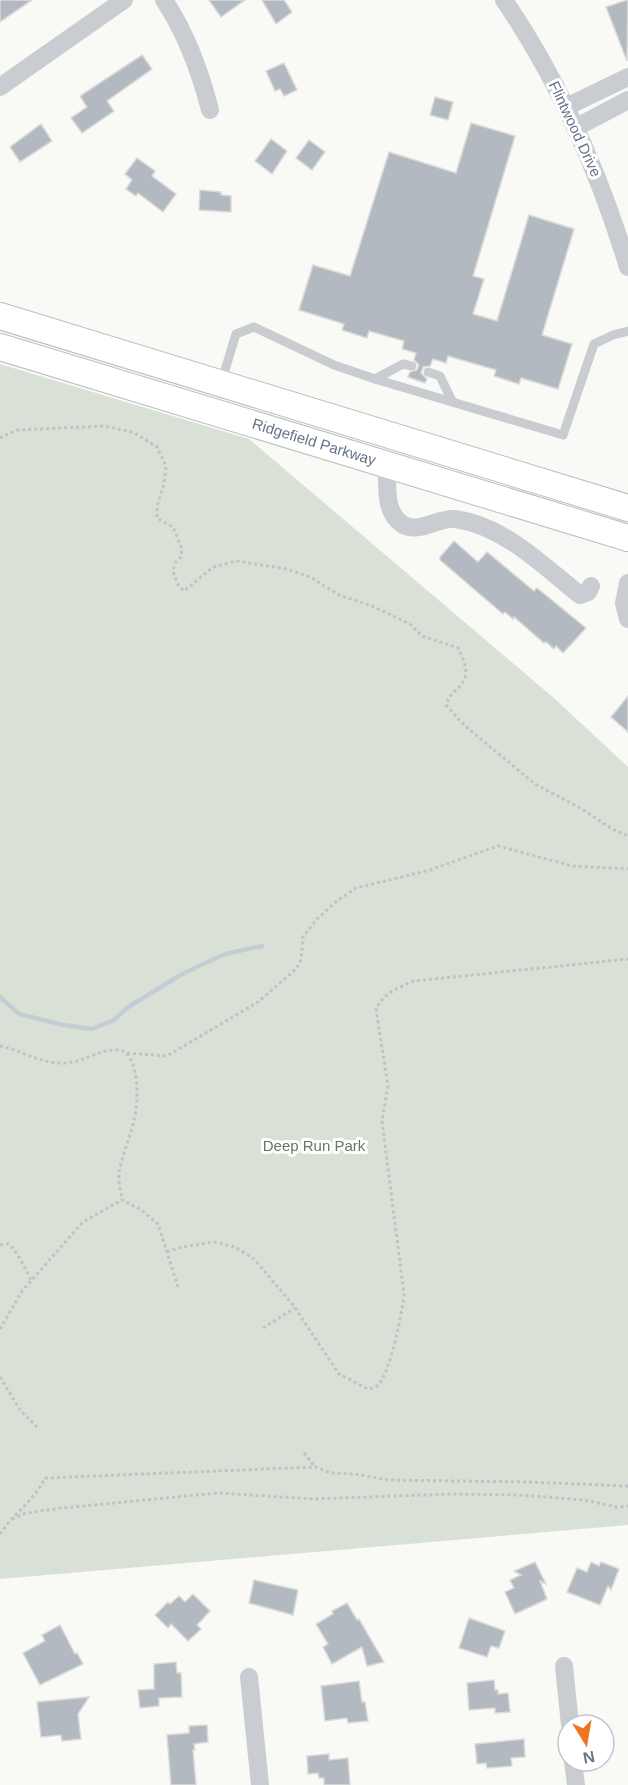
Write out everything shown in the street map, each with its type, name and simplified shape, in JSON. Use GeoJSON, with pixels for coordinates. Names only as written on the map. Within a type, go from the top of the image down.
{"type":"FeatureCollection","features":[{"type":"Feature","properties":{"kind":"main road","name":"Ridgefield Parkway"},"geometry":{"type":"LineString","coordinates":[[0,316],[628,508]]}},
{"type":"Feature","properties":{"kind":"main road","name":"Ridgefield Parkway"},"geometry":{"type":"LineString","coordinates":[[0,347],[628,538]]}},
{"type":"Feature","properties":{"kind":"street"},"geometry":{"type":"LineString","coordinates":[[0,87],[124,0]]}},
{"type":"Feature","properties":{"kind":"street"},"geometry":{"type":"LineString","coordinates":[[164,0],[184,34],[203,83],[210,110]]}},
{"type":"Feature","properties":{"kind":"street","name":"Flintwood Drive"},"geometry":{"type":"LineString","coordinates":[[504,0],[551,76],[576,128],[611,211],[628,267]]}},
{"type":"Feature","properties":{"kind":"street"},"geometry":{"type":"LineString","coordinates":[[566,107],[628,77]]}},
{"type":"Feature","properties":{"kind":"street"},"geometry":{"type":"LineString","coordinates":[[576,128],[628,100]]}},
{"type":"Feature","properties":{"kind":"street"},"geometry":{"type":"LineString","coordinates":[[387,464],[389,507],[394,517],[402,524],[416,528],[455,519],[482,526],[506,537],[580,595],[588,592],[591,586]]}},
{"type":"Feature","properties":{"kind":"street"},"geometry":{"type":"LineString","coordinates":[[628,583],[624,603],[628,619]]}},
{"type":"Feature","properties":{"kind":"street"},"geometry":{"type":"LineString","coordinates":[[564,1666],[569,1713]]}},
{"type":"Feature","properties":{"kind":"street"},"geometry":{"type":"LineString","coordinates":[[249,1677],[260,1785]]}},
{"type":"Feature","properties":{"kind":"lane"},"geometry":{"type":"LineString","coordinates":[[221,384],[236,334],[254,327],[334,365],[563,435],[594,344],[628,331]]}},
{"type":"Feature","properties":{"kind":"lane"},"geometry":{"type":"LineString","coordinates":[[375,379],[402,364],[412,366]]}},
{"type":"Feature","properties":{"kind":"lane"},"geometry":{"type":"LineString","coordinates":[[428,372],[440,376],[452,401]]}},
{"type":"Feature","properties":{"kind":"path"},"geometry":{"type":"LineString","coordinates":[[0,438],[17,430],[105,426],[135,433],[157,447],[166,466],[164,484],[157,507],[157,518],[172,527],[182,549],[181,557],[175,563],[173,572],[178,585],[184,591],[213,567],[237,561],[287,570],[310,578],[339,595],[372,606],[410,624],[422,636],[458,648],[466,665],[466,674],[461,685],[450,693],[446,705],[464,725],[535,784],[628,837]]}},
{"type":"Feature","properties":{"kind":"path"},"geometry":{"type":"LineString","coordinates":[[0,1046],[38,1060],[63,1064],[103,1051],[119,1050],[127,1053],[167,1056],[258,1002],[296,969],[301,960],[303,937],[317,919],[356,888],[430,870],[498,846],[573,866],[628,869]]}},
{"type":"Feature","properties":{"kind":"path"},"geometry":{"type":"LineString","coordinates":[[167,1252],[214,1242],[235,1247],[254,1259],[295,1308],[339,1374],[368,1389],[378,1386],[394,1345],[404,1307],[382,1121],[388,1086],[376,1009],[379,1002],[391,990],[414,981],[628,959]]}},
{"type":"Feature","properties":{"kind":"path"},"geometry":{"type":"LineString","coordinates":[[122,1200],[118,1176],[135,1119],[137,1096],[134,1064],[127,1053]]}},
{"type":"Feature","properties":{"kind":"path"},"geometry":{"type":"LineString","coordinates":[[122,1200],[140,1209],[158,1224],[178,1287]]}},
{"type":"Feature","properties":{"kind":"path"},"geometry":{"type":"LineString","coordinates":[[0,1329],[31,1280],[83,1222],[122,1200]]}},
{"type":"Feature","properties":{"kind":"path"},"geometry":{"type":"LineString","coordinates":[[0,1245],[8,1244],[13,1248],[31,1280]]}},
{"type":"Feature","properties":{"kind":"path"},"geometry":{"type":"LineString","coordinates":[[263,1328],[295,1308]]}},
{"type":"Feature","properties":{"kind":"path"},"geometry":{"type":"LineString","coordinates":[[0,1377],[20,1410],[38,1428]]}},
{"type":"Feature","properties":{"kind":"path"},"geometry":{"type":"LineString","coordinates":[[304,1453],[315,1467]]}},
{"type":"Feature","properties":{"kind":"path"},"geometry":{"type":"LineString","coordinates":[[0,1534],[9,1521],[39,1490],[45,1478],[315,1467],[331,1473],[355,1474],[388,1480],[628,1486]]}},
{"type":"Feature","properties":{"kind":"path"},"geometry":{"type":"LineString","coordinates":[[9,1521],[26,1513],[62,1508],[217,1493],[313,1499],[452,1494],[520,1495],[584,1500],[617,1507],[628,1506]]}},
{"type":"Feature","properties":{"kind":"green space","name":"Deep Run Park"},"geometry":{"type":"Polygon","coordinates":[[[0,364],[249,439],[555,699],[628,767],[628,1525],[0,1579],[0,364]]]}},
{"type":"Feature","properties":{"kind":"building"},"geometry":{"type":"Polygon","coordinates":[[[0,0],[32,0],[0,22],[0,0]]]}},
{"type":"Feature","properties":{"kind":"building"},"geometry":{"type":"Polygon","coordinates":[[[209,0],[245,0],[221,17],[209,0]]]}},
{"type":"Feature","properties":{"kind":"building"},"geometry":{"type":"Polygon","coordinates":[[[262,0],[284,0],[292,12],[276,24],[262,0]]]}},
{"type":"Feature","properties":{"kind":"building"},"geometry":{"type":"Polygon","coordinates":[[[628,0],[627,61],[606,7],[628,0]]]}},
{"type":"Feature","properties":{"kind":"building"},"geometry":{"type":"Polygon","coordinates":[[[142,55],[152,69],[107,101],[114,111],[82,133],[71,118],[87,107],[80,96],[142,55]]]}},
{"type":"Feature","properties":{"kind":"building"},"geometry":{"type":"Polygon","coordinates":[[[284,63],[297,90],[284,96],[280,89],[275,91],[266,71],[284,63]]]}},
{"type":"Feature","properties":{"kind":"building"},"geometry":{"type":"Polygon","coordinates":[[[435,97],[453,102],[448,120],[430,115],[435,97]]]}},
{"type":"Feature","properties":{"kind":"building"},"geometry":{"type":"Polygon","coordinates":[[[471,123],[515,136],[473,276],[484,279],[473,314],[497,321],[529,215],[574,229],[542,335],[572,344],[558,389],[521,378],[519,384],[494,376],[496,370],[448,356],[446,363],[433,359],[430,366],[423,367],[421,373],[427,379],[425,383],[408,377],[410,372],[417,370],[419,365],[414,360],[416,353],[402,349],[404,341],[369,331],[367,338],[342,330],[344,324],[299,310],[313,265],[350,276],[389,152],[456,173],[471,123]]]}},
{"type":"Feature","properties":{"kind":"building"},"geometry":{"type":"Polygon","coordinates":[[[41,124],[52,141],[20,162],[10,147],[41,124]]]}},
{"type":"Feature","properties":{"kind":"building"},"geometry":{"type":"Polygon","coordinates":[[[271,139],[287,151],[272,174],[255,161],[271,139]]]}},
{"type":"Feature","properties":{"kind":"building"},"geometry":{"type":"Polygon","coordinates":[[[309,140],[325,152],[312,170],[296,158],[309,140]]]}},
{"type":"Feature","properties":{"kind":"building"},"geometry":{"type":"Polygon","coordinates":[[[137,158],[155,171],[152,176],[176,194],[163,212],[138,193],[136,196],[126,189],[132,180],[125,174],[137,158]]]}},
{"type":"Feature","properties":{"kind":"building"},"geometry":{"type":"Polygon","coordinates":[[[200,190],[221,192],[221,195],[231,196],[231,212],[199,210],[200,190]]]}},
{"type":"Feature","properties":{"kind":"building"},"geometry":{"type":"Polygon","coordinates":[[[454,541],[478,562],[487,552],[534,591],[537,588],[586,628],[563,653],[556,646],[554,649],[546,642],[544,643],[514,617],[513,619],[505,612],[503,614],[440,560],[454,541]]]}},
{"type":"Feature","properties":{"kind":"building"},"geometry":{"type":"Polygon","coordinates":[[[628,696],[628,732],[611,717],[628,696]]]}},
{"type":"Feature","properties":{"kind":"building"},"geometry":{"type":"Polygon","coordinates":[[[535,1562],[546,1584],[540,1581],[547,1599],[515,1614],[505,1592],[514,1588],[510,1580],[521,1575],[514,1571],[535,1562]]]}},
{"type":"Feature","properties":{"kind":"building"},"geometry":{"type":"Polygon","coordinates":[[[591,1562],[599,1566],[601,1562],[619,1569],[611,1590],[608,1586],[600,1605],[567,1592],[577,1568],[587,1572],[591,1562]]]}},
{"type":"Feature","properties":{"kind":"building"},"geometry":{"type":"Polygon","coordinates":[[[254,1580],[298,1590],[293,1615],[249,1603],[254,1580]]]}},
{"type":"Feature","properties":{"kind":"building"},"geometry":{"type":"Polygon","coordinates":[[[193,1594],[210,1611],[197,1625],[201,1629],[188,1641],[171,1624],[168,1628],[155,1615],[168,1602],[170,1604],[179,1596],[185,1602],[193,1594]]]}},
{"type":"Feature","properties":{"kind":"building"},"geometry":{"type":"Polygon","coordinates":[[[347,1603],[384,1662],[367,1666],[362,1647],[332,1664],[323,1647],[328,1644],[316,1624],[347,1603]]]}},
{"type":"Feature","properties":{"kind":"building"},"geometry":{"type":"Polygon","coordinates":[[[469,1618],[505,1631],[499,1648],[491,1646],[487,1657],[459,1648],[469,1618]]]}},
{"type":"Feature","properties":{"kind":"building"},"geometry":{"type":"Polygon","coordinates":[[[60,1625],[75,1654],[77,1653],[83,1664],[40,1685],[23,1653],[45,1641],[42,1635],[60,1625]]]}},
{"type":"Feature","properties":{"kind":"building"},"geometry":{"type":"Polygon","coordinates":[[[176,1662],[177,1673],[181,1673],[182,1697],[159,1698],[159,1706],[140,1708],[138,1690],[154,1689],[154,1664],[176,1662]]]}},
{"type":"Feature","properties":{"kind":"building"},"geometry":{"type":"Polygon","coordinates":[[[494,1680],[498,1694],[508,1693],[510,1712],[495,1713],[495,1708],[469,1710],[467,1683],[494,1680]]]}},
{"type":"Feature","properties":{"kind":"building"},"geometry":{"type":"Polygon","coordinates":[[[359,1681],[368,1721],[348,1723],[347,1718],[325,1721],[321,1686],[359,1681]]]}},
{"type":"Feature","properties":{"kind":"building"},"geometry":{"type":"Polygon","coordinates":[[[89,1697],[78,1714],[81,1739],[62,1741],[61,1735],[41,1737],[37,1702],[89,1697]]]}},
{"type":"Feature","properties":{"kind":"building"},"geometry":{"type":"Polygon","coordinates":[[[207,1725],[208,1742],[194,1744],[196,1785],[171,1785],[167,1735],[189,1733],[189,1726],[207,1725]]]}},
{"type":"Feature","properties":{"kind":"building"},"geometry":{"type":"Polygon","coordinates":[[[524,1739],[525,1757],[511,1758],[512,1766],[487,1768],[486,1763],[477,1764],[475,1744],[524,1739]]]}},
{"type":"Feature","properties":{"kind":"building"},"geometry":{"type":"Polygon","coordinates":[[[329,1754],[329,1760],[348,1758],[350,1785],[324,1785],[324,1778],[319,1778],[318,1773],[308,1774],[307,1756],[329,1754]]]}},
{"type":"Feature","properties":{"kind":"waterway"},"geometry":{"type":"LineString","coordinates":[[0,997],[19,1014],[63,1025],[92,1029],[114,1020],[128,1007],[184,973],[225,954],[262,946]]}}]}
